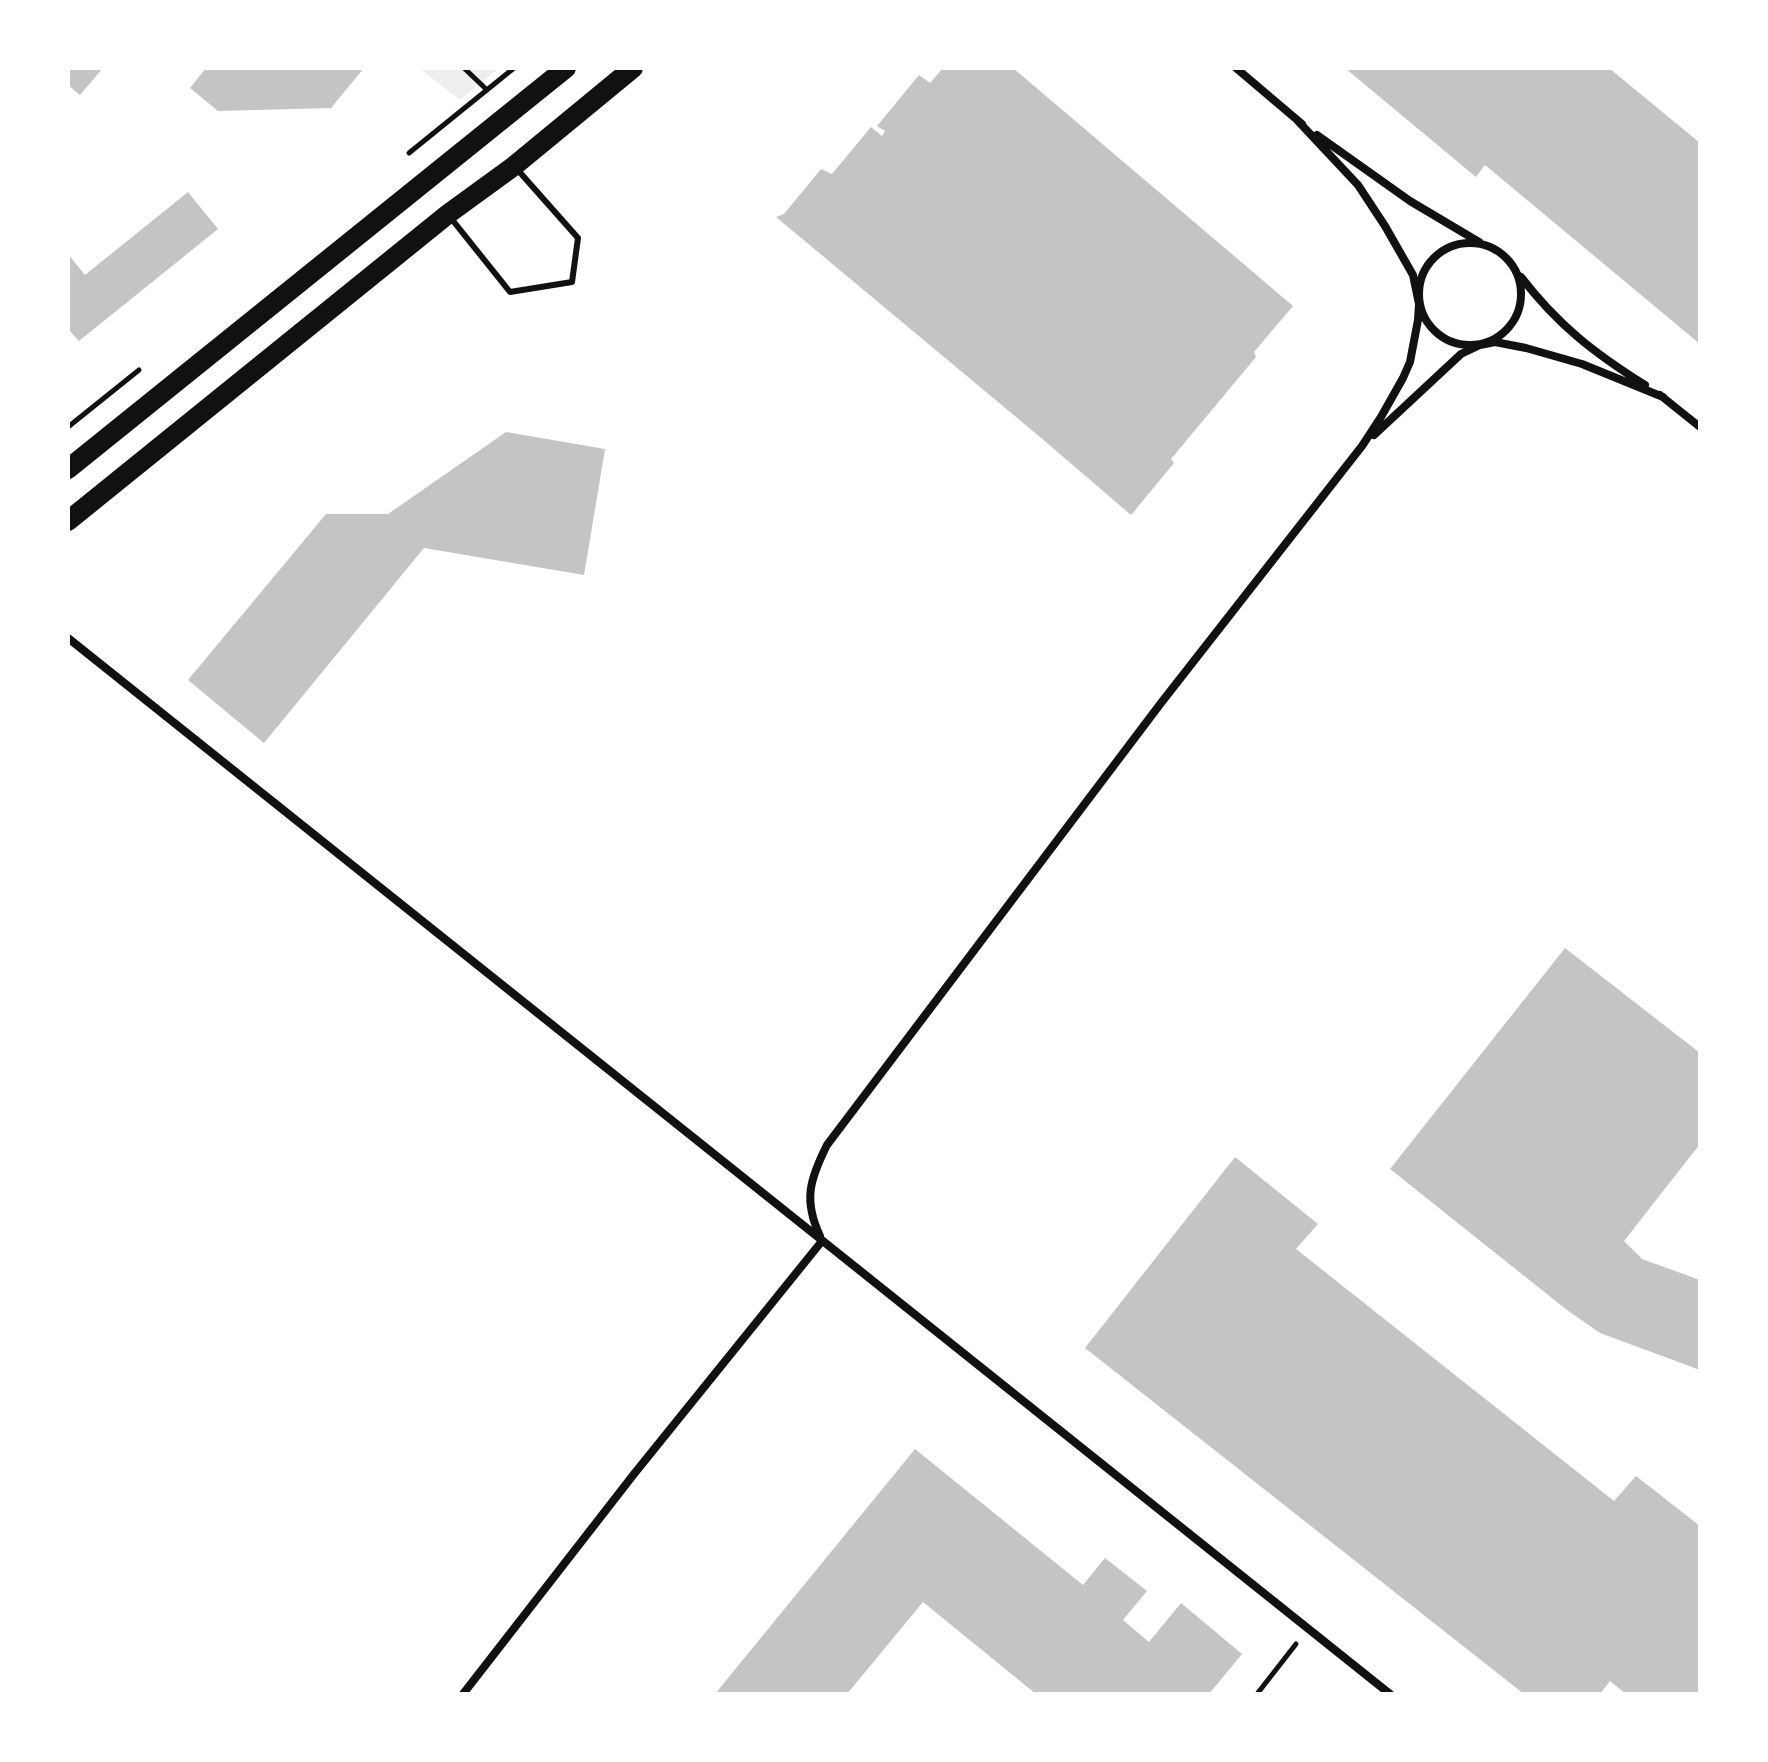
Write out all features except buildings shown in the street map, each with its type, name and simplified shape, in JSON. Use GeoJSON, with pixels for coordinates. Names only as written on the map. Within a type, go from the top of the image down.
{"type":"FeatureCollection","features":[{"type":"Feature","properties":{"kind":"main road"},"geometry":{"type":"LineString","coordinates":[[68,469],[566,68]]}},
{"type":"Feature","properties":{"kind":"main road"},"geometry":{"type":"LineString","coordinates":[[68,521],[633,68]]}},
{"type":"Feature","properties":{"kind":"street"},"geometry":{"type":"LineString","coordinates":[[1236,68],[1298,121],[1410,201],[1502,254],[1562,325],[1700,427]]}},
{"type":"Feature","properties":{"kind":"street"},"geometry":{"type":"LineString","coordinates":[[1298,121],[1346,170],[1385,226],[1413,275],[1427,323],[1443,338],[1458,345],[1495,342],[1526,348],[1582,364],[1663,397]]}},
{"type":"Feature","properties":{"kind":"street"},"geometry":{"type":"LineString","coordinates":[[822,1241],[812,1220],[809,1203],[811,1183],[827,1145],[1161,703],[1362,446],[1393,398],[1410,362],[1416,335],[1418,291],[1426,267],[1435,256],[1462,244],[1491,248]]}},
{"type":"Feature","properties":{"kind":"street"},"geometry":{"type":"LineString","coordinates":[[1362,446],[1461,354],[1492,341],[1506,331],[1519,311],[1521,294],[1511,264]]}},
{"type":"Feature","properties":{"kind":"street"},"geometry":{"type":"LineString","coordinates":[[68,638],[1390,1694]]}},
{"type":"Feature","properties":{"kind":"street"},"geometry":{"type":"LineString","coordinates":[[463,1694],[634,1474],[822,1241]]}},
{"type":"Feature","properties":{"kind":"lane"},"geometry":{"type":"LineString","coordinates":[[448,214],[510,292],[572,282],[578,238],[514,166]]}},
{"type":"Feature","properties":{"kind":"path"},"geometry":{"type":"LineString","coordinates":[[464,68],[487,90]]}},
{"type":"Feature","properties":{"kind":"path"},"geometry":{"type":"LineString","coordinates":[[1257,1694],[1309,1628]]}},
{"type":"Feature","properties":{"kind":"shaded area"},"geometry":{"type":"Polygon","coordinates":[[[419,68],[499,68],[460,100],[419,68]]]}}]}
